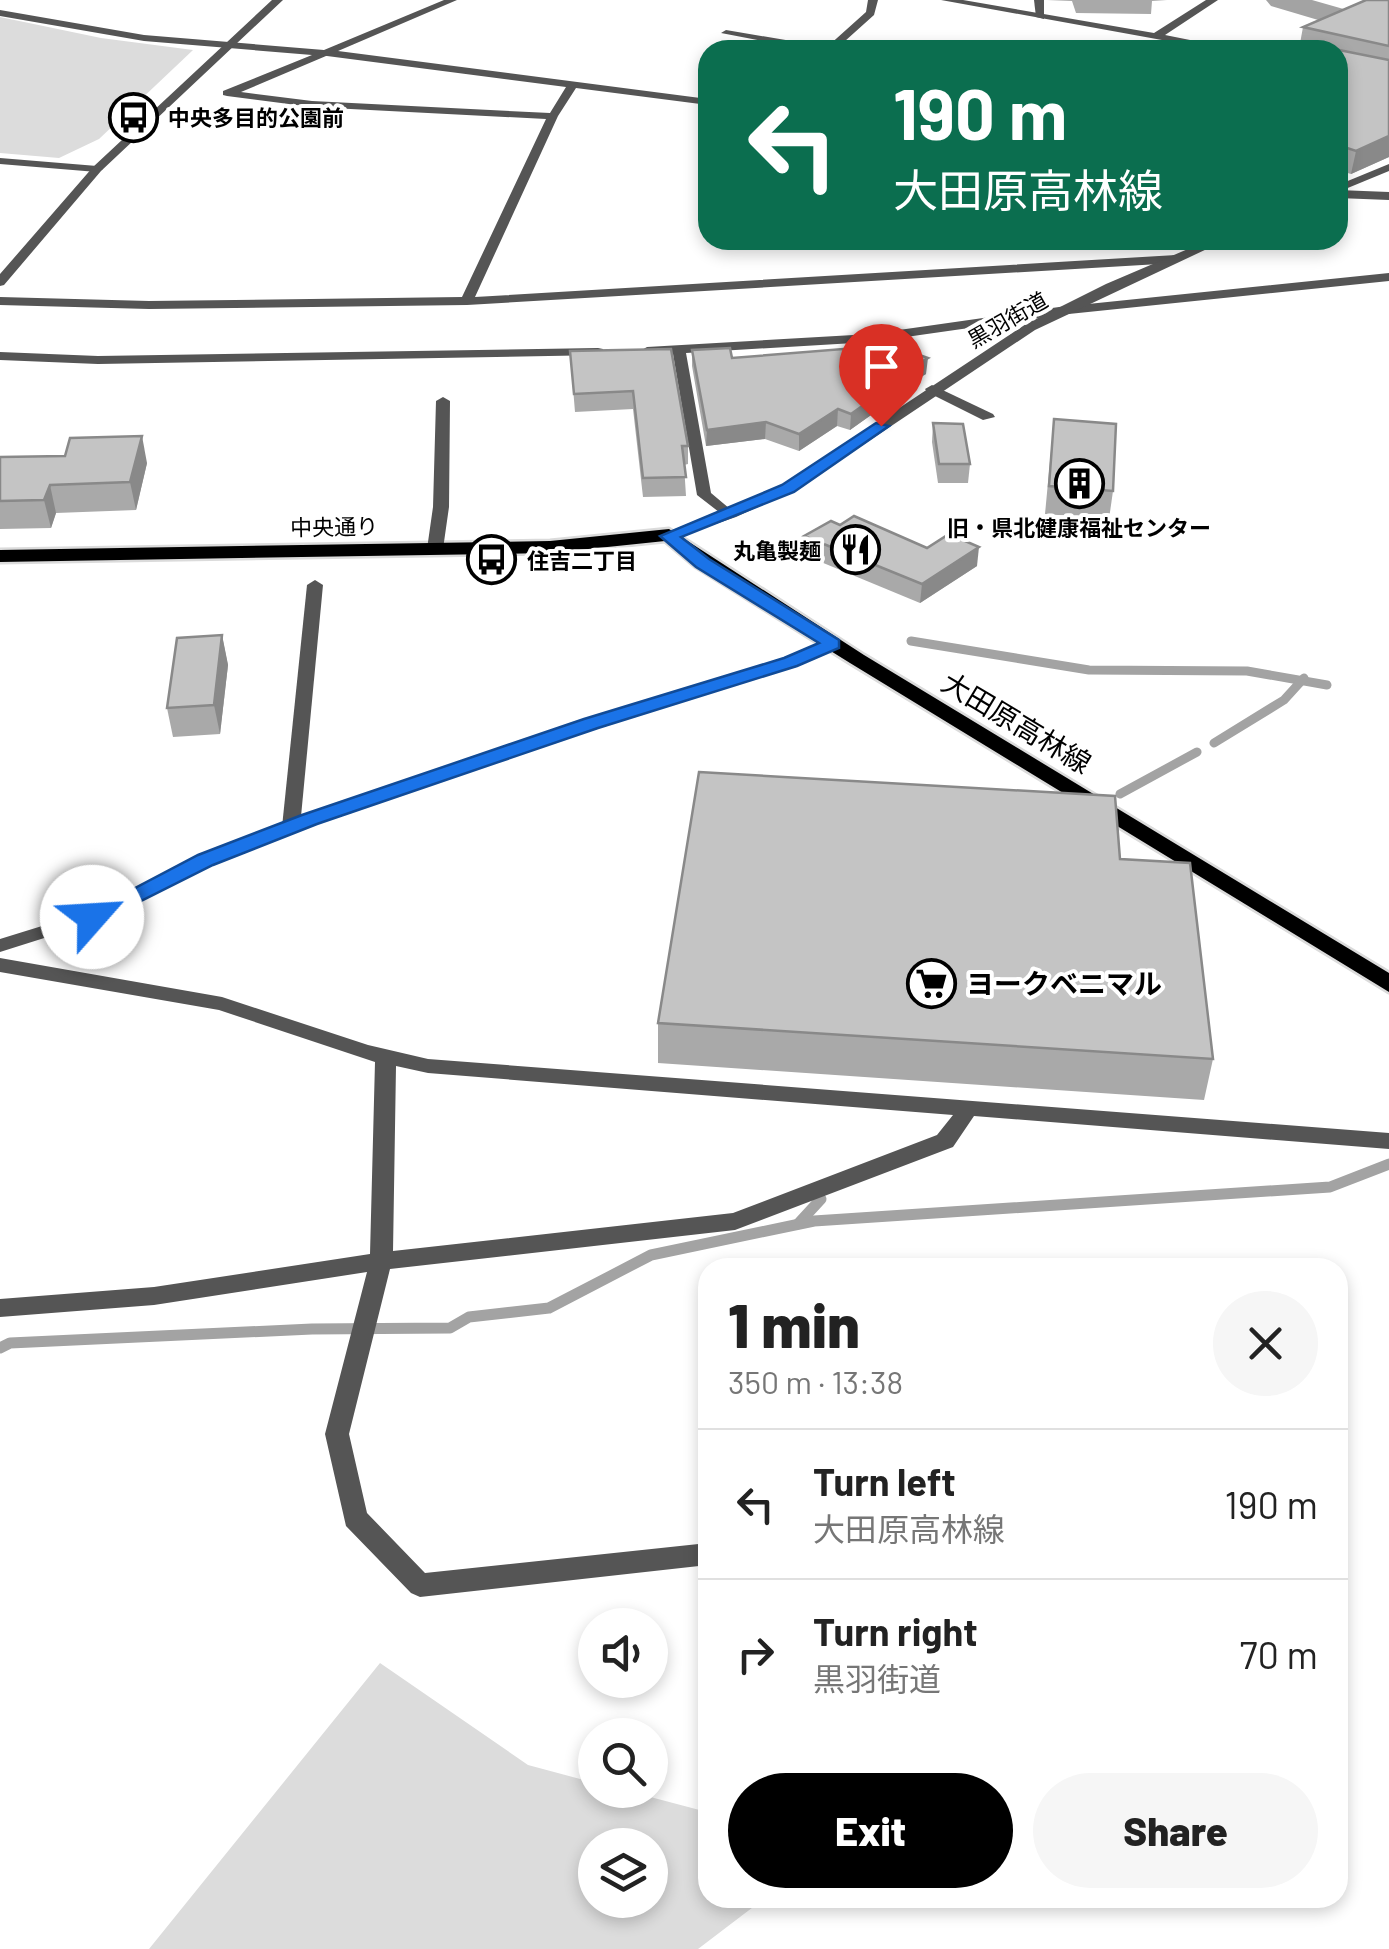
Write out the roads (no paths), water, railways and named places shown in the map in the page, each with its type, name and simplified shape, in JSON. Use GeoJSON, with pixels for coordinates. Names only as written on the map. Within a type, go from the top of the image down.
{"type":"FeatureCollection","features":[{"type":"Feature","properties":{"kind":"main road","name":"中央通り"},"geometry":{"type":"LineString","coordinates":[[0,557],[550,547],[669,536]]}},
{"type":"Feature","properties":{"kind":"main road","name":"大田原高林線"},"geometry":{"type":"LineString","coordinates":[[669,536],[703,563],[833,644],[1389,984]]}},
{"type":"Feature","properties":{"kind":"street"},"geometry":{"type":"LineString","coordinates":[[0,282],[98,169],[278,0]]}},
{"type":"Feature","properties":{"kind":"street"},"geometry":{"type":"LineString","coordinates":[[452,0],[227,94],[312,104],[553,116]]}},
{"type":"Feature","properties":{"kind":"street"},"geometry":{"type":"LineString","coordinates":[[840,40],[872,13],[873,0]]}},
{"type":"Feature","properties":{"kind":"street"},"geometry":{"type":"LineString","coordinates":[[946,0],[1179,40]]}},
{"type":"Feature","properties":{"kind":"street"},"geometry":{"type":"LineString","coordinates":[[1039,0],[1041,16]]}},
{"type":"Feature","properties":{"kind":"street"},"geometry":{"type":"LineString","coordinates":[[1156,36],[1213,0]]}},
{"type":"Feature","properties":{"kind":"street"},"geometry":{"type":"LineString","coordinates":[[0,13],[122,36],[327,54],[698,101]]}},
{"type":"Feature","properties":{"kind":"street"},"geometry":{"type":"LineString","coordinates":[[726,32],[771,40]]}},
{"type":"Feature","properties":{"kind":"street"},"geometry":{"type":"LineString","coordinates":[[467,302],[553,116],[574,83]]}},
{"type":"Feature","properties":{"kind":"street"},"geometry":{"type":"LineString","coordinates":[[0,161],[98,169]]}},
{"type":"Feature","properties":{"kind":"street"},"geometry":{"type":"LineString","coordinates":[[1348,187],[1389,167]]}},
{"type":"Feature","properties":{"kind":"street"},"geometry":{"type":"LineString","coordinates":[[1348,193],[1389,196]]}},
{"type":"Feature","properties":{"kind":"street","name":"黒羽街道"},"geometry":{"type":"LineString","coordinates":[[669,536],[788,488],[831,464],[932,389],[1059,311],[1197,250]]}},
{"type":"Feature","properties":{"kind":"street"},"geometry":{"type":"LineString","coordinates":[[0,300],[150,305],[467,302],[1176,259]]}},
{"type":"Feature","properties":{"kind":"street"},"geometry":{"type":"LineString","coordinates":[[640,352],[871,338],[1059,311],[1389,277]]}},
{"type":"Feature","properties":{"kind":"street"},"geometry":{"type":"LineString","coordinates":[[679,350],[704,495],[728,514]]}},
{"type":"Feature","properties":{"kind":"street"},"geometry":{"type":"LineString","coordinates":[[0,356],[118,360],[621,352]]}},
{"type":"Feature","properties":{"kind":"street"},"geometry":{"type":"LineString","coordinates":[[932,389],[988,418]]}},
{"type":"Feature","properties":{"kind":"street"},"geometry":{"type":"LineString","coordinates":[[435,549],[442,507],[443,401]]}},
{"type":"Feature","properties":{"kind":"street"},"geometry":{"type":"LineString","coordinates":[[291,827],[315,585]]}},
{"type":"Feature","properties":{"kind":"street"},"geometry":{"type":"LineString","coordinates":[[0,946],[92,917],[205,860],[291,827],[591,724],[790,662],[833,644]]}},
{"type":"Feature","properties":{"kind":"street"},"geometry":{"type":"LineString","coordinates":[[0,965],[222,1004],[386,1057],[428,1066],[676,1082],[1389,1141]]}},
{"type":"Feature","properties":{"kind":"street"},"geometry":{"type":"LineString","coordinates":[[386,1057],[381,1262],[337,1434],[355,1518],[420,1586],[698,1555]]}},
{"type":"Feature","properties":{"kind":"street"},"geometry":{"type":"LineString","coordinates":[[0,1308],[154,1296],[381,1262],[734,1221],[945,1141],[969,1108]]}},
{"type":"Feature","properties":{"kind":"waterway"},"geometry":{"type":"LineString","coordinates":[[1281,0],[1389,32]]}},
{"type":"Feature","properties":{"kind":"waterway"},"geometry":{"type":"LineString","coordinates":[[911,641],[1089,670],[1247,671],[1302,681]]}},
{"type":"Feature","properties":{"kind":"waterway"},"geometry":{"type":"LineString","coordinates":[[1214,743],[1284,700],[1302,681]]}},
{"type":"Feature","properties":{"kind":"waterway"},"geometry":{"type":"LineString","coordinates":[[1302,681],[1327,685]]}},
{"type":"Feature","properties":{"kind":"waterway"},"geometry":{"type":"LineString","coordinates":[[1120,794],[1197,752]]}},
{"type":"Feature","properties":{"kind":"waterway"},"geometry":{"type":"LineString","coordinates":[[0,1348],[10,1343],[312,1329],[450,1328],[469,1317],[549,1308],[651,1255],[814,1221],[1330,1187],[1389,1164]]}},
{"type":"Feature","properties":{"kind":"waterway"},"geometry":{"type":"LineString","coordinates":[[798,1224],[821,1199]]}},
{"type":"Feature","properties":{"kind":"place","name":"中央多目的公園前"},"geometry":{"type":"Point","coordinates":[133,117]}},
{"type":"Feature","properties":{"kind":"place","name":"旧・県北健康福祉センター"},"geometry":{"type":"Point","coordinates":[1079,483]}},
{"type":"Feature","properties":{"kind":"place","name":"丸亀製麺"},"geometry":{"type":"Point","coordinates":[856,550]}},
{"type":"Feature","properties":{"kind":"place","name":"住吉二丁目"},"geometry":{"type":"Point","coordinates":[492,560]}},
{"type":"Feature","properties":{"kind":"place","name":"ヨークベニマル"},"geometry":{"type":"Point","coordinates":[931,983]}}]}
